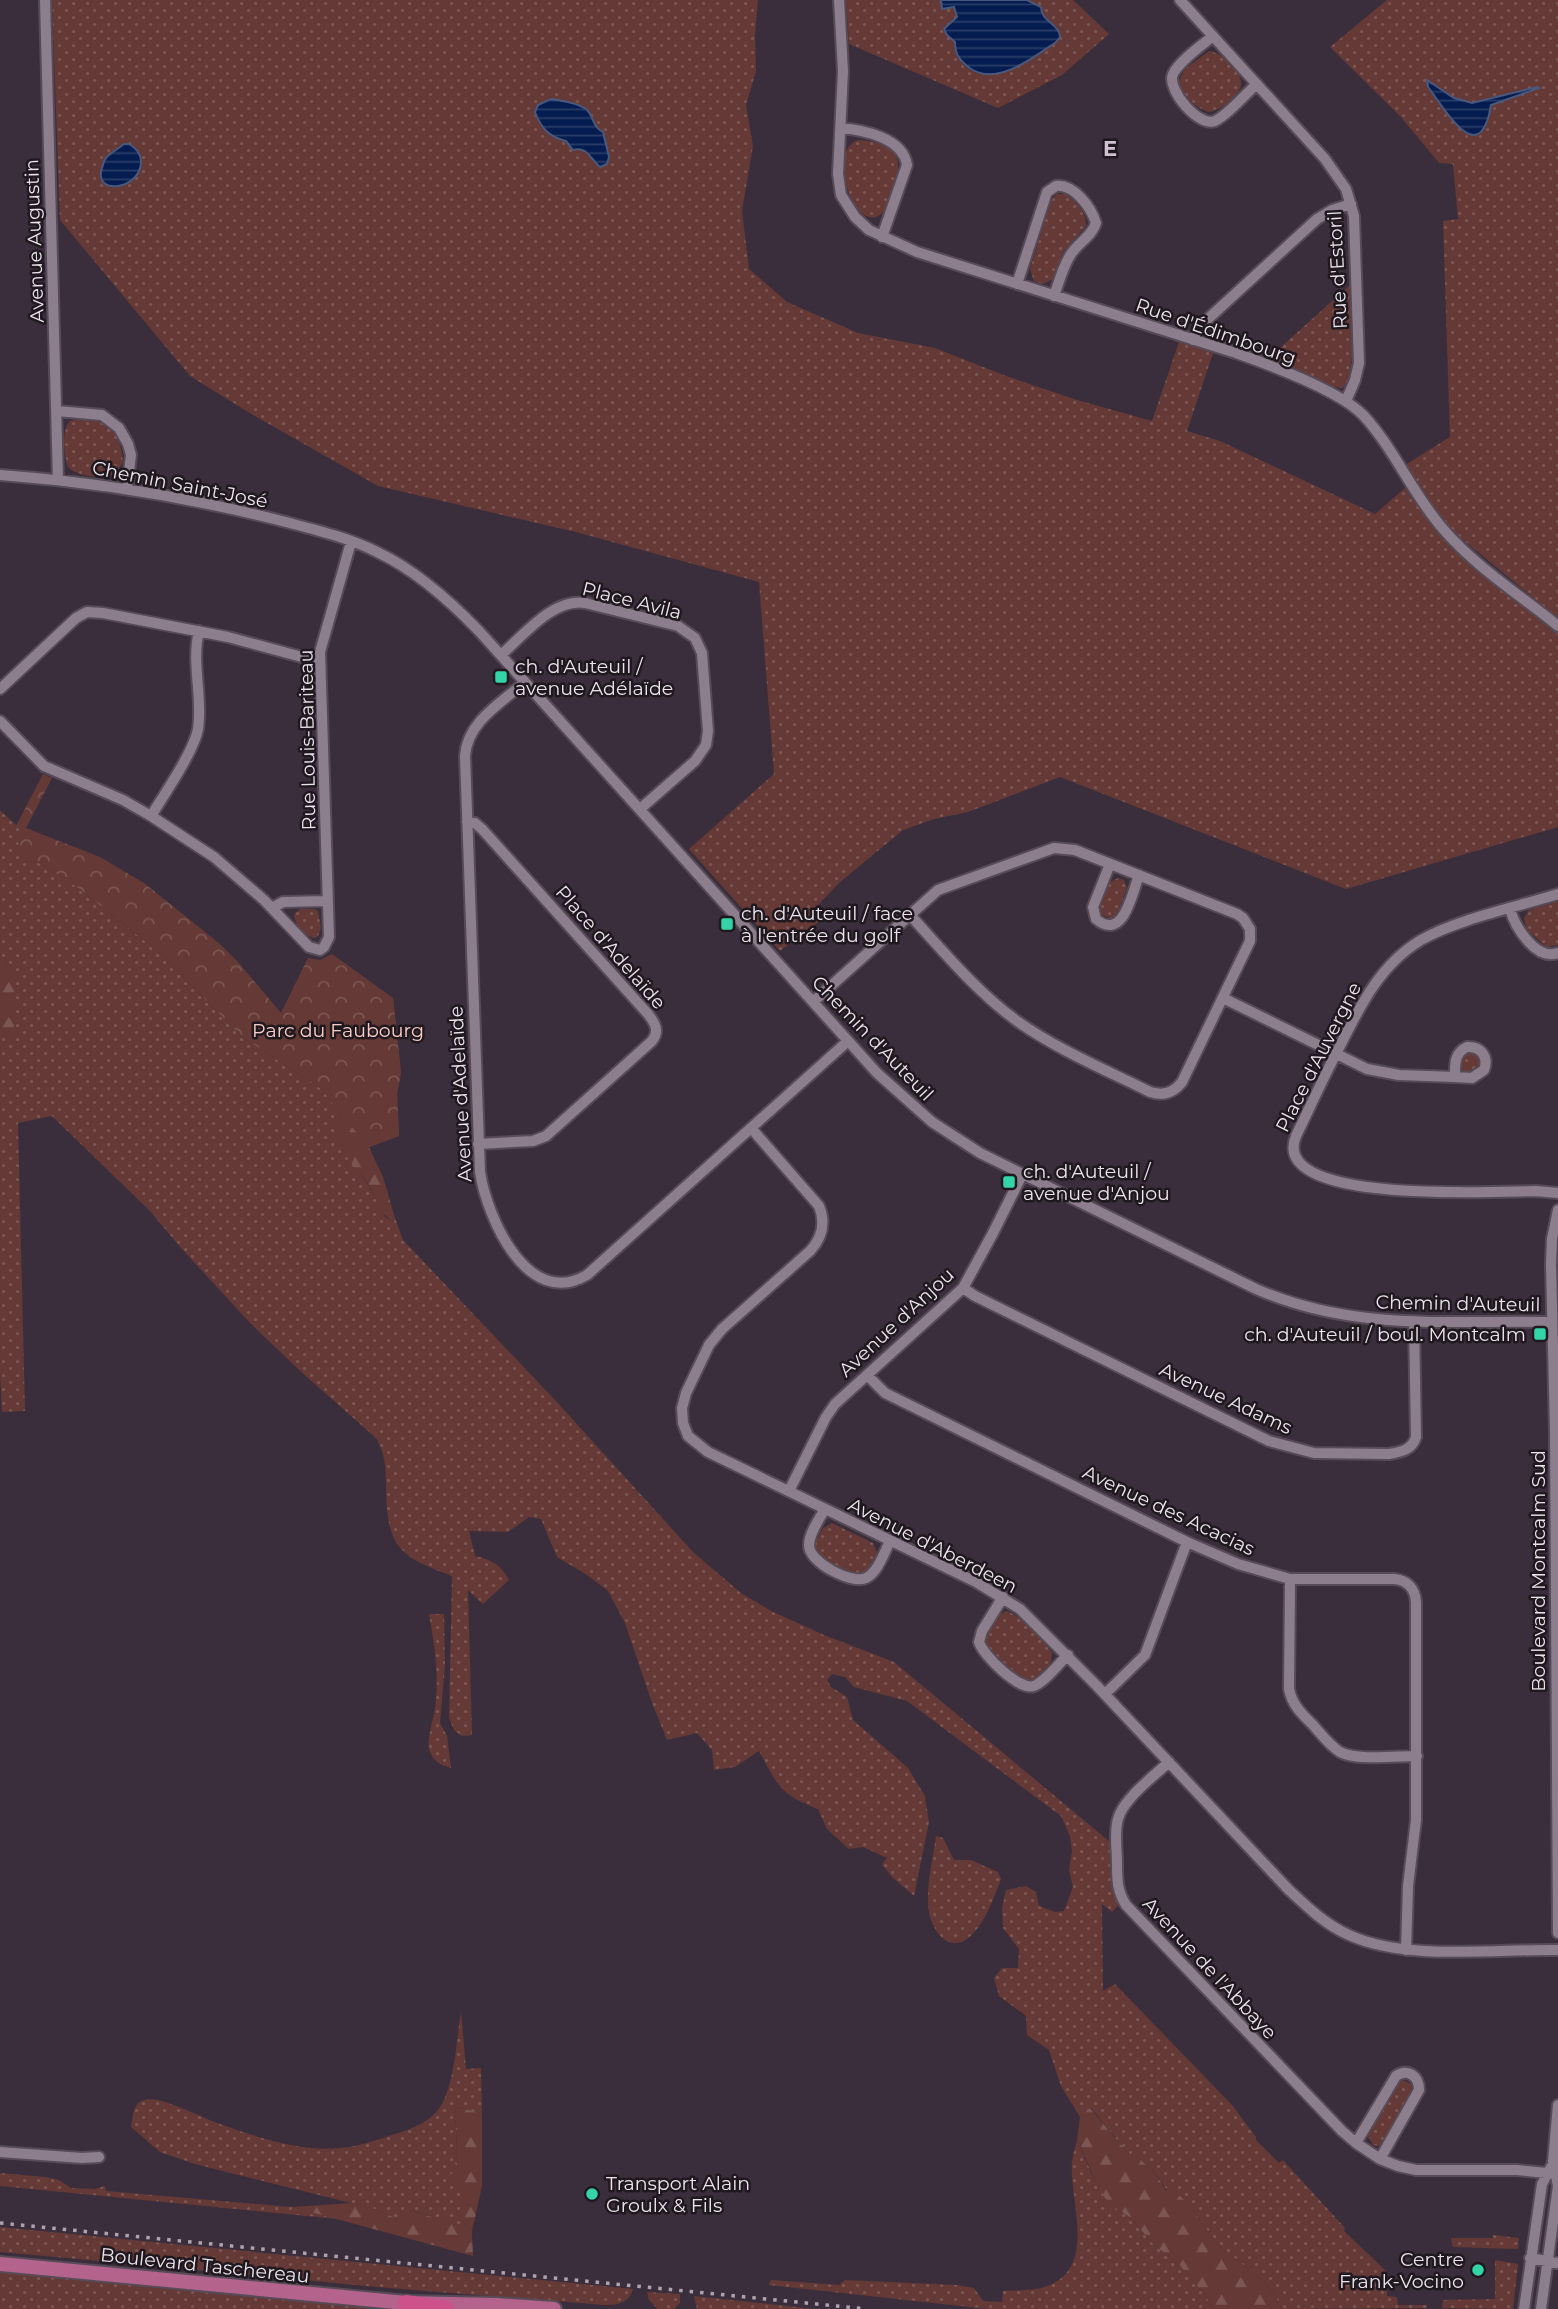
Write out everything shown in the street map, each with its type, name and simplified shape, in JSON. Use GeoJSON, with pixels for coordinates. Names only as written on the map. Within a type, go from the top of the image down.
{"type":"FeatureCollection","features":[{"type":"Feature","properties":{"kind":"highway"},"geometry":{"type":"LineString","coordinates":[[406,2303],[446,2309]]}},
{"type":"Feature","properties":{"kind":"main road","name":"Boulevard Taschereau"},"geometry":{"type":"LineString","coordinates":[[0,2264],[406,2303],[554,2309]]}},
{"type":"Feature","properties":{"kind":"street","name":"Avenue Augustin"},"geometry":{"type":"LineString","coordinates":[[45,0],[58,480]]}},
{"type":"Feature","properties":{"kind":"street","name":"Rue d'Édimbourg"},"geometry":{"type":"LineString","coordinates":[[839,0],[842,48],[838,174],[841,195],[855,217],[882,237],[917,252],[1261,362],[1346,401],[1365,418],[1425,506],[1450,537],[1558,626]]}},
{"type":"Feature","properties":{"kind":"street","name":"Rue d'Estoril"},"geometry":{"type":"LineString","coordinates":[[1180,0],[1333,169],[1346,189],[1356,231],[1359,363],[1346,401]]}},
{"type":"Feature","properties":{"kind":"street"},"geometry":{"type":"LineString","coordinates":[[1213,36],[1177,67],[1171,79],[1174,89],[1197,117],[1206,122],[1215,120],[1257,84]]}},
{"type":"Feature","properties":{"kind":"street"},"geometry":{"type":"LineString","coordinates":[[841,128],[887,140],[899,147],[906,157],[907,165],[882,237]]}},
{"type":"Feature","properties":{"kind":"street"},"geometry":{"type":"LineString","coordinates":[[1017,284],[1047,192],[1056,186],[1067,187],[1091,211],[1096,223],[1091,233],[1069,257],[1054,296]]}},
{"type":"Feature","properties":{"kind":"street"},"geometry":{"type":"LineString","coordinates":[[1193,340],[1199,327],[1317,219],[1332,209],[1351,204]]}},
{"type":"Feature","properties":{"kind":"street"},"geometry":{"type":"LineString","coordinates":[[57,411],[102,415],[119,428],[131,455],[127,489]]}},
{"type":"Feature","properties":{"kind":"street","name":"Chemin Saint-José"},"geometry":{"type":"LineString","coordinates":[[0,475],[127,489],[245,512],[351,542]]}},
{"type":"Feature","properties":{"kind":"street","name":"Chemin d'Auteuil"},"geometry":{"type":"LineString","coordinates":[[351,542],[378,552],[417,576],[463,615],[887,1083],[932,1122],[968,1146],[1273,1296],[1299,1306],[1374,1320],[1552,1322]]}},
{"type":"Feature","properties":{"kind":"street","name":"Rue Louis-Bariteau"},"geometry":{"type":"LineString","coordinates":[[0,721],[44,766],[106,792],[152,816],[214,857],[272,908],[309,947],[320,950],[329,937],[320,659],[321,646],[351,542]]}},
{"type":"Feature","properties":{"kind":"street","name":"Place Avila"},"geometry":{"type":"LineString","coordinates":[[501,655],[551,611],[571,602],[678,626],[695,638],[702,653],[708,731],[706,745],[695,761],[640,809]]}},
{"type":"Feature","properties":{"kind":"street"},"geometry":{"type":"LineString","coordinates":[[0,689],[76,618],[87,612],[199,631],[302,657],[320,659]]}},
{"type":"Feature","properties":{"kind":"street"},"geometry":{"type":"LineString","coordinates":[[152,816],[192,746],[197,732],[196,646],[199,631]]}},
{"type":"Feature","properties":{"kind":"street","name":"Avenue d'Adelaïde"},"geometry":{"type":"LineString","coordinates":[[525,682],[480,721],[467,739],[465,756],[480,1172],[484,1198],[496,1227],[514,1254],[540,1278],[560,1283],[580,1279],[594,1270],[848,1041]]}},
{"type":"Feature","properties":{"kind":"street","name":"Place d'Adelaïde"},"geometry":{"type":"LineString","coordinates":[[467,822],[475,823],[482,829],[639,1003],[653,1020],[657,1033],[652,1041],[546,1136],[533,1141],[478,1144]]}},
{"type":"Feature","properties":{"kind":"street"},"geometry":{"type":"LineString","coordinates":[[813,1002],[910,915],[938,890],[1047,849],[1067,848],[1237,914],[1247,922],[1250,941],[1182,1082],[1171,1092],[1164,1094],[1150,1092],[1055,1045],[1019,1022],[971,982],[910,915]]}},
{"type":"Feature","properties":{"kind":"street"},"geometry":{"type":"LineString","coordinates":[[1110,864],[1093,907],[1096,919],[1105,926],[1116,925],[1123,917],[1139,875]]}},
{"type":"Feature","properties":{"kind":"street","name":"Place d'Auvergne"},"geometry":{"type":"LineString","coordinates":[[1558,894],[1446,929],[1423,940],[1387,968],[1371,988],[1293,1142],[1294,1154],[1300,1165],[1343,1183],[1389,1191],[1558,1193]]}},
{"type":"Feature","properties":{"kind":"street"},"geometry":{"type":"LineString","coordinates":[[272,908],[283,902],[327,901]]}},
{"type":"Feature","properties":{"kind":"street"},"geometry":{"type":"LineString","coordinates":[[1510,909],[1520,931],[1541,952],[1550,955],[1558,953]]}},
{"type":"Feature","properties":{"kind":"street"},"geometry":{"type":"LineString","coordinates":[[1223,998],[1367,1069],[1388,1074],[1455,1077]]}},
{"type":"Feature","properties":{"kind":"street","name":"Avenue d'Aberdeen"},"geometry":{"type":"LineString","coordinates":[[751,1128],[819,1206],[822,1217],[821,1233],[815,1245],[712,1340],[686,1393],[682,1416],[688,1436],[698,1446],[1003,1597],[1027,1614],[1289,1890],[1331,1926],[1358,1939],[1406,1950],[1558,1950]]}},
{"type":"Feature","properties":{"kind":"street","name":"Avenue d'Anjou"},"geometry":{"type":"LineString","coordinates":[[789,1491],[830,1410],[963,1288],[1023,1175]]}},
{"type":"Feature","properties":{"kind":"street","name":"Boulevard Montcalm Sud"},"geometry":{"type":"LineString","coordinates":[[1558,1210],[1551,1250],[1555,1431],[1558,1933]]}},
{"type":"Feature","properties":{"kind":"street","name":"Avenue Adams"},"geometry":{"type":"LineString","coordinates":[[963,1288],[1269,1441],[1314,1453],[1390,1454],[1411,1446],[1416,1437],[1414,1322]]}},
{"type":"Feature","properties":{"kind":"street","name":"Avenue des Acacias"},"geometry":{"type":"LineString","coordinates":[[867,1375],[885,1393],[1237,1564],[1290,1579],[1399,1580],[1411,1587],[1416,1602],[1416,1825],[1408,1886],[1406,1950]]}},
{"type":"Feature","properties":{"kind":"street"},"geometry":{"type":"LineString","coordinates":[[825,1509],[808,1544],[811,1555],[820,1564],[856,1580],[864,1579],[875,1570],[890,1541]]}},
{"type":"Feature","properties":{"kind":"street"},"geometry":{"type":"LineString","coordinates":[[1105,1694],[1145,1655],[1187,1542]]}},
{"type":"Feature","properties":{"kind":"street"},"geometry":{"type":"LineString","coordinates":[[1290,1579],[1289,1689],[1298,1709],[1343,1753],[1355,1756],[1416,1756]]}},
{"type":"Feature","properties":{"kind":"street"},"geometry":{"type":"LineString","coordinates":[[1003,1597],[982,1631],[979,1642],[986,1654],[1001,1668],[1021,1685],[1031,1686],[1068,1655]]}},
{"type":"Feature","properties":{"kind":"street","name":"Avenue de l'Abbaye"},"geometry":{"type":"LineString","coordinates":[[1169,1762],[1125,1804],[1118,1815],[1116,1876],[1122,1898],[1304,2092],[1356,2143],[1380,2159],[1416,2170],[1517,2170],[1552,2173]]}},
{"type":"Feature","properties":{"kind":"street"},"geometry":{"type":"LineString","coordinates":[[1356,2143],[1396,2076],[1405,2073],[1413,2075],[1419,2082],[1419,2090],[1380,2159]]}},
{"type":"Feature","properties":{"kind":"street"},"geometry":{"type":"LineString","coordinates":[[1541,2309],[1552,2262],[1558,2186],[1552,2173],[1558,2105]]}},
{"type":"Feature","properties":{"kind":"street"},"geometry":{"type":"LineString","coordinates":[[0,2152],[99,2157]]}},
{"type":"Feature","properties":{"kind":"street"},"geometry":{"type":"LineString","coordinates":[[1524,2309],[1542,2184],[1552,2173]]}},
{"type":"Feature","properties":{"kind":"street"},"geometry":{"type":"LineString","coordinates":[[1530,2258],[1552,2262]]}},
{"type":"Feature","properties":{"kind":"green space"},"geometry":{"type":"Polygon","coordinates":[[[52,0],[758,0],[756,71],[746,105],[753,146],[742,211],[749,269],[787,302],[858,333],[935,348],[1077,400],[1152,421],[1179,342],[1213,353],[1187,431],[1220,441],[1375,514],[1405,488],[1450,545],[1558,634],[1558,827],[1346,889],[1060,777],[968,812],[934,819],[903,830],[839,883],[816,907],[825,917],[780,951],[689,849],[774,774],[759,582],[576,532],[378,486],[190,376],[60,220],[52,0]]]}},
{"type":"Feature","properties":{"kind":"green space"},"geometry":{"type":"Polygon","coordinates":[[[846,0],[941,0],[942,10],[954,7],[957,17],[944,29],[955,42],[958,58],[968,69],[980,74],[1007,71],[1021,65],[1060,37],[1057,27],[1044,17],[1041,7],[1027,0],[1073,0],[1109,34],[1062,75],[998,108],[849,44],[846,0]]]}},
{"type":"Feature","properties":{"kind":"green space"},"geometry":{"type":"Polygon","coordinates":[[[1387,0],[1558,0],[1558,618],[1456,534],[1405,465],[1450,437],[1443,221],[1458,219],[1453,164],[1439,163],[1401,117],[1330,47],[1387,0]]]}},
{"type":"Feature","properties":{"kind":"green space"},"geometry":{"type":"Polygon","coordinates":[[[1209,51],[1230,63],[1239,74],[1241,85],[1237,94],[1228,102],[1209,112],[1190,100],[1179,80],[1185,69],[1209,51]]]}},
{"type":"Feature","properties":{"kind":"green space"},"geometry":{"type":"Polygon","coordinates":[[[858,140],[888,147],[898,162],[898,172],[886,209],[875,217],[865,215],[856,206],[845,176],[844,161],[848,148],[858,140]]]}},
{"type":"Feature","properties":{"kind":"green space"},"geometry":{"type":"Polygon","coordinates":[[[1057,194],[1065,194],[1077,204],[1085,216],[1086,226],[1063,252],[1053,279],[1043,284],[1034,281],[1030,269],[1051,201],[1057,194]]]}},
{"type":"Feature","properties":{"kind":"green space"},"geometry":{"type":"Polygon","coordinates":[[[1351,284],[1351,369],[1343,388],[1331,386],[1269,358],[1351,284]]]}},
{"type":"Feature","properties":{"kind":"green space"},"geometry":{"type":"Polygon","coordinates":[[[83,419],[107,426],[117,437],[123,462],[115,475],[90,476],[68,467],[65,431],[70,421],[83,419]]]}},
{"type":"Feature","properties":{"kind":"green space","name":"Parc du Faubourg"},"geometry":{"type":"Polygon","coordinates":[[[43,774],[52,778],[26,828],[100,857],[144,883],[220,944],[281,1013],[308,958],[320,960],[332,954],[393,998],[401,1073],[397,1093],[399,1136],[369,1147],[322,1089],[242,1037],[160,953],[69,881],[18,852],[19,828],[16,826],[43,774]]]}},
{"type":"Feature","properties":{"kind":"green space"},"geometry":{"type":"Polygon","coordinates":[[[0,810],[19,828],[30,861],[39,863],[69,881],[160,953],[242,1037],[322,1089],[342,1116],[359,1173],[385,1217],[391,1220],[395,1218],[403,1240],[555,1400],[693,1552],[741,1593],[771,1611],[894,1662],[1110,1842],[1111,1882],[1119,1905],[1112,1912],[1102,1904],[1103,1991],[1115,1984],[1232,2105],[1255,2139],[1279,2163],[1283,2160],[1345,2228],[1344,2231],[1387,2272],[1387,2296],[1397,2297],[1398,2305],[1427,2305],[1427,2308],[1283,2309],[1263,2281],[1216,2243],[1190,2206],[1167,2190],[1141,2160],[1128,2153],[1091,2108],[1080,2117],[1061,2086],[1049,2050],[1027,2035],[1026,2016],[999,1996],[994,1978],[1002,1968],[1018,1968],[1019,1949],[1003,1928],[1002,1908],[1006,1890],[1026,1886],[1036,1892],[1039,1906],[1055,1912],[1064,1911],[1073,1887],[1069,1870],[1072,1851],[1070,1836],[1061,1816],[907,1701],[854,1687],[845,1677],[832,1674],[827,1680],[831,1687],[847,1697],[853,1720],[908,1768],[925,1796],[929,1822],[914,1896],[892,1877],[882,1864],[887,1858],[863,1847],[849,1849],[827,1829],[818,1809],[787,1793],[759,1751],[735,1767],[714,1770],[712,1750],[697,1733],[667,1740],[625,1623],[608,1591],[557,1557],[541,1519],[529,1517],[508,1532],[469,1531],[475,1556],[495,1564],[509,1580],[483,1604],[468,1590],[472,1735],[462,1736],[454,1730],[449,1718],[452,1576],[407,1555],[393,1536],[387,1506],[386,1473],[377,1439],[251,1324],[150,1211],[52,1116],[18,1123],[25,1411],[2,1412],[0,1028],[14,1043],[14,969],[0,955],[0,810]]]}},
{"type":"Feature","properties":{"kind":"green space"},"geometry":{"type":"Polygon","coordinates":[[[1118,878],[1124,880],[1127,888],[1117,915],[1112,919],[1101,914],[1100,908],[1110,882],[1118,878]]]}},
{"type":"Feature","properties":{"kind":"green space"},"geometry":{"type":"Polygon","coordinates":[[[1558,901],[1558,945],[1547,947],[1527,930],[1524,918],[1529,910],[1558,901]]]}},
{"type":"Feature","properties":{"kind":"green space"},"geometry":{"type":"Polygon","coordinates":[[[300,909],[318,911],[321,928],[315,938],[304,933],[298,926],[294,914],[300,909]]]}},
{"type":"Feature","properties":{"kind":"green space"},"geometry":{"type":"Polygon","coordinates":[[[0,955],[14,969],[14,1044],[0,1028],[0,955]]]}},
{"type":"Feature","properties":{"kind":"green space"},"geometry":{"type":"Polygon","coordinates":[[[393,998],[401,1073],[397,1093],[399,1136],[369,1147],[383,1177],[395,1218],[392,1220],[380,1209],[368,1184],[348,1159],[338,1140],[337,1130],[393,998]]]}},
{"type":"Feature","properties":{"kind":"green space"},"geometry":{"type":"Polygon","coordinates":[[[1472,1051],[1481,1059],[1480,1067],[1474,1072],[1464,1072],[1460,1068],[1461,1058],[1472,1051]]]}},
{"type":"Feature","properties":{"kind":"green space"},"geometry":{"type":"Polygon","coordinates":[[[832,1523],[873,1543],[877,1552],[865,1572],[852,1573],[821,1556],[814,1545],[823,1528],[832,1523]]]}},
{"type":"Feature","properties":{"kind":"green space"},"geometry":{"type":"Polygon","coordinates":[[[1007,1611],[1032,1629],[1052,1653],[1051,1662],[1033,1679],[1025,1679],[1013,1671],[986,1644],[991,1624],[1007,1611]]]}},
{"type":"Feature","properties":{"kind":"green space"},"geometry":{"type":"Polygon","coordinates":[[[429,1614],[444,1614],[445,1665],[440,1723],[447,1736],[451,1768],[436,1761],[429,1748],[437,1676],[429,1614]]]}},
{"type":"Feature","properties":{"kind":"green space"},"geometry":{"type":"Polygon","coordinates":[[[936,1836],[943,1838],[954,1860],[971,1860],[998,1872],[1001,1879],[988,1911],[974,1933],[955,1943],[939,1935],[930,1916],[929,1884],[936,1836]]]}},
{"type":"Feature","properties":{"kind":"green space"},"geometry":{"type":"Polygon","coordinates":[[[461,2011],[466,2069],[481,2068],[482,2113],[455,2107],[457,2153],[454,2171],[460,2192],[460,2219],[472,2231],[411,2210],[400,2220],[375,2209],[195,2164],[160,2152],[131,2127],[138,2104],[151,2099],[249,2134],[310,2148],[353,2146],[407,2130],[429,2119],[444,2100],[453,2068],[461,2011]]]}},
{"type":"Feature","properties":{"kind":"green space"},"geometry":{"type":"Polygon","coordinates":[[[1403,2080],[1411,2084],[1412,2092],[1383,2142],[1378,2146],[1373,2145],[1368,2136],[1397,2085],[1403,2080]]]}},
{"type":"Feature","properties":{"kind":"green space"},"geometry":{"type":"Polygon","coordinates":[[[455,2107],[482,2113],[482,2186],[472,2231],[473,2256],[292,2207],[352,2203],[400,2220],[410,2210],[471,2230],[460,2219],[460,2192],[446,2180],[454,2171],[457,2153],[455,2107]]]}},
{"type":"Feature","properties":{"kind":"green space"},"geometry":{"type":"Polygon","coordinates":[[[1090,2108],[1128,2153],[1141,2160],[1155,2173],[1166,2190],[1174,2190],[1190,2206],[1216,2243],[1263,2281],[1283,2309],[1213,2309],[1205,2295],[1176,2261],[1155,2246],[1131,2218],[1109,2204],[1077,2140],[1080,2117],[1090,2108]]]}},
{"type":"Feature","properties":{"kind":"green space"},"geometry":{"type":"Polygon","coordinates":[[[1077,2140],[1109,2204],[1131,2218],[1155,2246],[1176,2261],[1205,2295],[1213,2309],[988,2309],[769,2285],[771,2280],[839,2285],[845,2280],[957,2285],[974,2288],[983,2301],[1002,2302],[1003,2291],[1031,2290],[1047,2286],[1063,2277],[1072,2264],[1077,2249],[1072,2162],[1077,2140]]]}},
{"type":"Feature","properties":{"kind":"green space"},"geometry":{"type":"Polygon","coordinates":[[[0,2173],[45,2177],[59,2180],[71,2188],[95,2189],[105,2186],[106,2191],[292,2207],[338,2219],[0,2186],[0,2173]]]}},
{"type":"Feature","properties":{"kind":"green space"},"geometry":{"type":"Polygon","coordinates":[[[0,2227],[633,2289],[629,2297],[622,2302],[604,2305],[0,2252],[0,2227]]]}},
{"type":"Feature","properties":{"kind":"green space"},"geometry":{"type":"Polygon","coordinates":[[[1493,2235],[1519,2238],[1518,2249],[1452,2245],[1451,2238],[1493,2238],[1493,2235]]]}},
{"type":"Feature","properties":{"kind":"green space"},"geometry":{"type":"Polygon","coordinates":[[[1495,2260],[1518,2264],[1513,2309],[1442,2308],[1443,2300],[1495,2299],[1495,2260]]]}},
{"type":"Feature","properties":{"kind":"green space"},"geometry":{"type":"Polygon","coordinates":[[[0,2271],[381,2309],[0,2309],[0,2271]]]}},
{"type":"Feature","properties":{"kind":"green space"},"geometry":{"type":"Polygon","coordinates":[[[647,2292],[680,2294],[680,2303],[674,2309],[658,2309],[649,2300],[647,2292]]]}},
{"type":"Feature","properties":{"kind":"green space"},"geometry":{"type":"Polygon","coordinates":[[[694,2296],[815,2309],[697,2309],[694,2296]]]}},
{"type":"Feature","properties":{"kind":"water"},"geometry":{"type":"Polygon","coordinates":[[[941,0],[1027,0],[1041,7],[1044,16],[1057,29],[1060,37],[1015,68],[993,74],[982,73],[971,69],[959,57],[955,42],[944,29],[957,17],[954,7],[942,9],[941,0]]]}},
{"type":"Feature","properties":{"kind":"water"},"geometry":{"type":"Polygon","coordinates":[[[1427,80],[1454,98],[1472,103],[1539,88],[1491,105],[1486,124],[1479,134],[1471,135],[1453,120],[1428,87],[1427,80]]]}},
{"type":"Feature","properties":{"kind":"water"},"geometry":{"type":"Polygon","coordinates":[[[551,99],[578,105],[589,112],[603,132],[609,157],[607,164],[600,167],[585,152],[573,150],[566,141],[550,134],[543,127],[535,112],[538,105],[551,99]]]}},
{"type":"Feature","properties":{"kind":"water"},"geometry":{"type":"Polygon","coordinates":[[[124,144],[129,144],[139,153],[139,171],[126,183],[110,186],[104,183],[101,177],[105,159],[124,144]]]}},
{"type":"Feature","properties":{"kind":"railway"},"geometry":{"type":"LineString","coordinates":[[0,2223],[867,2309]]}},
{"type":"Feature","properties":{"kind":"place","name":"ch. d'Auteuil / avenue Adélaïde"},"geometry":{"type":"Point","coordinates":[501,677]}},
{"type":"Feature","properties":{"kind":"place","name":"ch. d'Auteuil / face à l'entrée du golf"},"geometry":{"type":"Point","coordinates":[727,924]}},
{"type":"Feature","properties":{"kind":"place","name":"ch. d'Auteuil / avenue d'Anjou"},"geometry":{"type":"Point","coordinates":[1009,1182]}},
{"type":"Feature","properties":{"kind":"place","name":"ch. d'Auteuil / boul. Montcalm"},"geometry":{"type":"Point","coordinates":[1540,1334]}},
{"type":"Feature","properties":{"kind":"place","name":"Transport Alain Groulx & Fils"},"geometry":{"type":"Point","coordinates":[592,2194]}},
{"type":"Feature","properties":{"kind":"place","name":"Centre Frank-Vocino"},"geometry":{"type":"Point","coordinates":[1478,2270]}},
{"type":"Feature","properties":{"kind":"district","name":"E"},"geometry":{"type":"Point","coordinates":[1110,149]}}]}
